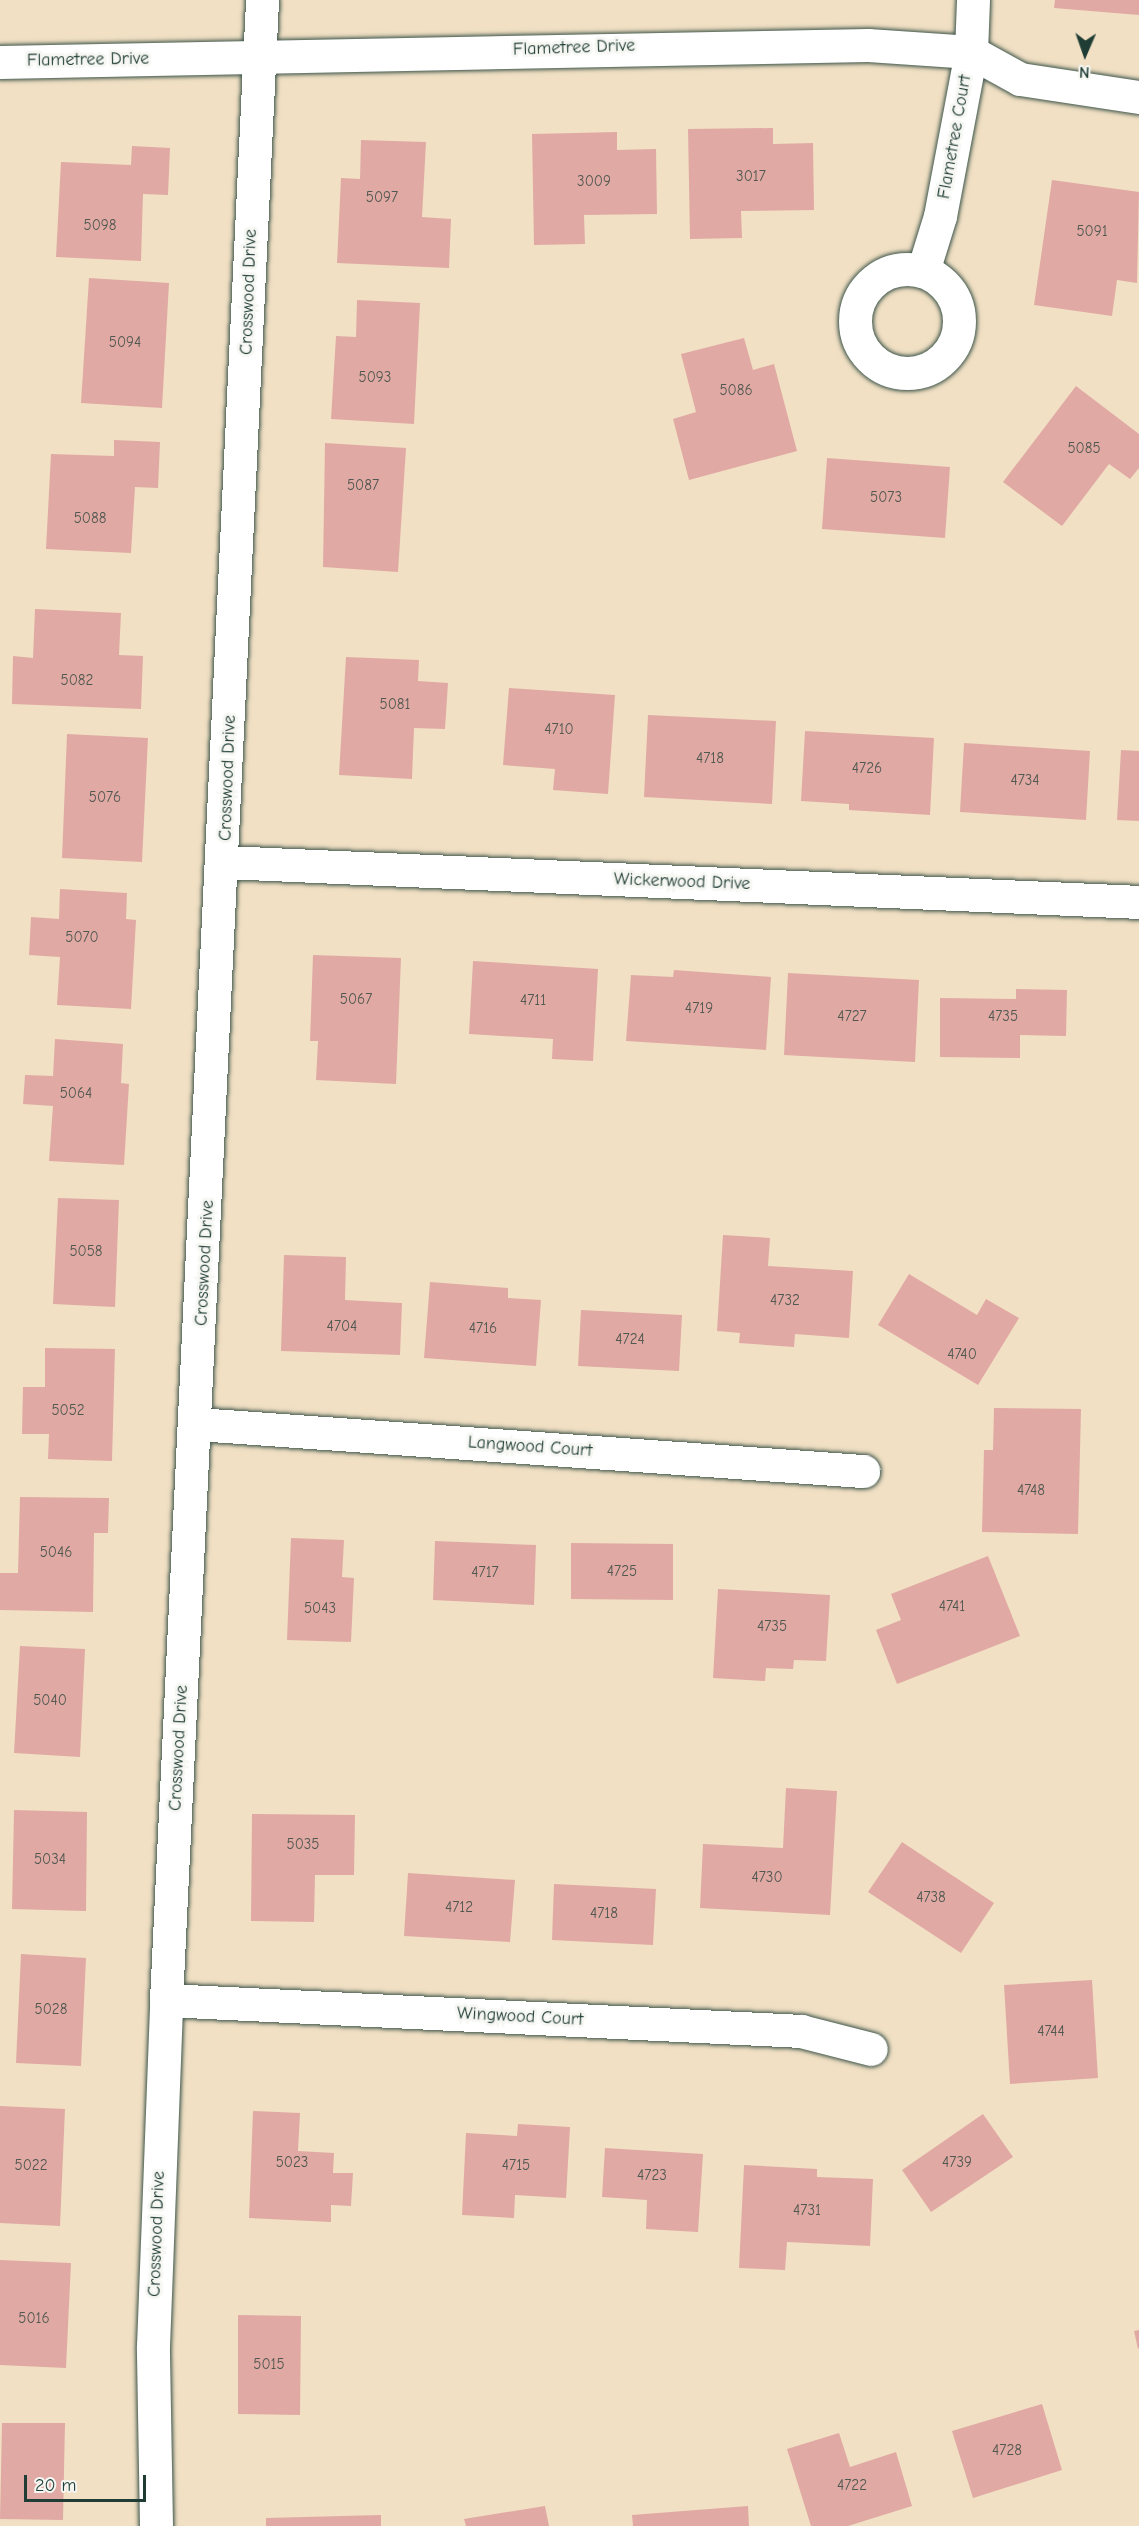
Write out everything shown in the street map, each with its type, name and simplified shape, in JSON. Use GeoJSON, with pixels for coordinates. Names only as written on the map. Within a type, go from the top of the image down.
{"type":"FeatureCollection","features":[{"type":"Feature","properties":{"kind":"street","name":"Crosswood Drive"},"geometry":{"type":"LineString","coordinates":[[156,2526],[153,2346],[166,2000],[224,862],[262,0]]}},
{"type":"Feature","properties":{"kind":"street","name":"Flametree Court"},"geometry":{"type":"LineString","coordinates":[[923,271],[940,216],[970,52],[973,0]]}},
{"type":"Feature","properties":{"kind":"street","name":"Flametree Drive"},"geometry":{"type":"LineString","coordinates":[[0,62],[673,45],[868,45],[970,52],[1020,79],[1139,97]]}},
{"type":"Feature","properties":{"kind":"street","name":"Wickerwood Drive"},"geometry":{"type":"LineString","coordinates":[[224,862],[1139,902]]}},
{"type":"Feature","properties":{"kind":"street","name":"Langwood Court"},"geometry":{"type":"LineString","coordinates":[[197,1424],[863,1471]]}},
{"type":"Feature","properties":{"kind":"street","name":"Wingwood Court"},"geometry":{"type":"LineString","coordinates":[[166,2000],[801,2031],[871,2049]]}},
{"type":"Feature","properties":{"kind":"building"},"geometry":{"type":"Polygon","coordinates":[[[1055,0],[1139,0],[1139,15],[1054,8],[1055,0]]]}},
{"type":"Feature","properties":{"kind":"building"},"geometry":{"type":"Polygon","coordinates":[[[773,128],[773,144],[813,143],[814,210],[741,211],[742,238],[690,239],[688,129],[773,128]]]}},
{"type":"Feature","properties":{"kind":"building"},"geometry":{"type":"Polygon","coordinates":[[[617,132],[617,150],[656,149],[657,214],[584,215],[585,244],[534,245],[532,134],[617,132]]]}},
{"type":"Feature","properties":{"kind":"building"},"geometry":{"type":"Polygon","coordinates":[[[361,140],[426,142],[422,217],[451,219],[449,268],[337,263],[341,178],[360,179],[361,140]]]}},
{"type":"Feature","properties":{"kind":"building"},"geometry":{"type":"Polygon","coordinates":[[[132,146],[170,148],[168,195],[143,194],[141,261],[56,257],[61,162],[131,165],[132,146]]]}},
{"type":"Feature","properties":{"kind":"building"},"geometry":{"type":"Polygon","coordinates":[[[1052,180],[1139,192],[1137,283],[1117,280],[1112,316],[1034,305],[1052,180]]]}},
{"type":"Feature","properties":{"kind":"building"},"geometry":{"type":"Polygon","coordinates":[[[89,278],[169,283],[162,408],[81,403],[89,278]]]}},
{"type":"Feature","properties":{"kind":"building"},"geometry":{"type":"Polygon","coordinates":[[[357,300],[420,303],[414,424],[331,419],[336,336],[356,337],[357,300]]]}},
{"type":"Feature","properties":{"kind":"building"},"geometry":{"type":"Polygon","coordinates":[[[744,338],[753,370],[774,364],[797,451],[689,480],[673,419],[696,412],[681,354],[744,338]]]}},
{"type":"Feature","properties":{"kind":"building"},"geometry":{"type":"Polygon","coordinates":[[[1076,386],[1139,434],[1139,468],[1130,479],[1109,464],[1062,526],[1003,482],[1076,386]]]}},
{"type":"Feature","properties":{"kind":"building"},"geometry":{"type":"Polygon","coordinates":[[[114,440],[160,442],[158,488],[135,487],[131,553],[46,549],[51,454],[114,456],[114,440]]]}},
{"type":"Feature","properties":{"kind":"building"},"geometry":{"type":"Polygon","coordinates":[[[325,443],[406,448],[398,572],[323,567],[325,443]]]}},
{"type":"Feature","properties":{"kind":"building"},"geometry":{"type":"Polygon","coordinates":[[[827,458],[950,467],[945,538],[822,529],[827,458]]]}},
{"type":"Feature","properties":{"kind":"building"},"geometry":{"type":"Polygon","coordinates":[[[35,609],[121,613],[119,655],[143,656],[141,709],[12,704],[13,656],[33,658],[35,609]]]}},
{"type":"Feature","properties":{"kind":"building"},"geometry":{"type":"Polygon","coordinates":[[[346,657],[419,660],[418,681],[448,683],[445,729],[414,728],[412,779],[339,775],[346,657]]]}},
{"type":"Feature","properties":{"kind":"building"},"geometry":{"type":"Polygon","coordinates":[[[509,688],[615,695],[608,794],[553,790],[555,769],[503,765],[509,688]]]}},
{"type":"Feature","properties":{"kind":"building"},"geometry":{"type":"Polygon","coordinates":[[[648,715],[776,721],[772,804],[644,797],[648,715]]]}},
{"type":"Feature","properties":{"kind":"building"},"geometry":{"type":"Polygon","coordinates":[[[805,731],[934,738],[930,815],[849,810],[849,804],[801,801],[805,731]]]}},
{"type":"Feature","properties":{"kind":"building"},"geometry":{"type":"Polygon","coordinates":[[[67,734],[148,738],[142,862],[62,858],[67,734]]]}},
{"type":"Feature","properties":{"kind":"building"},"geometry":{"type":"Polygon","coordinates":[[[964,743],[1090,751],[1086,820],[960,812],[964,743]]]}},
{"type":"Feature","properties":{"kind":"building"},"geometry":{"type":"Polygon","coordinates":[[[1121,750],[1139,751],[1139,821],[1117,820],[1121,750]]]}},
{"type":"Feature","properties":{"kind":"building"},"geometry":{"type":"Polygon","coordinates":[[[60,889],[127,893],[126,919],[136,920],[131,1009],[57,1005],[60,957],[29,955],[31,917],[59,919],[60,889]]]}},
{"type":"Feature","properties":{"kind":"building"},"geometry":{"type":"Polygon","coordinates":[[[313,955],[401,958],[396,1084],[316,1080],[318,1041],[310,1041],[313,955]]]}},
{"type":"Feature","properties":{"kind":"building"},"geometry":{"type":"Polygon","coordinates":[[[473,961],[598,969],[593,1061],[552,1059],[553,1039],[469,1034],[473,961]]]}},
{"type":"Feature","properties":{"kind":"building"},"geometry":{"type":"Polygon","coordinates":[[[674,970],[771,977],[766,1050],[626,1041],[631,975],[673,977],[674,970]]]}},
{"type":"Feature","properties":{"kind":"building"},"geometry":{"type":"Polygon","coordinates":[[[788,973],[919,980],[915,1062],[784,1055],[788,973]]]}},
{"type":"Feature","properties":{"kind":"building"},"geometry":{"type":"Polygon","coordinates":[[[1016,989],[1067,990],[1066,1036],[1020,1035],[1020,1058],[940,1057],[940,998],[1016,999],[1016,989]]]}},
{"type":"Feature","properties":{"kind":"building"},"geometry":{"type":"Polygon","coordinates":[[[55,1039],[123,1044],[121,1083],[129,1084],[124,1165],[49,1161],[53,1106],[23,1104],[25,1075],[53,1076],[55,1039]]]}},
{"type":"Feature","properties":{"kind":"building"},"geometry":{"type":"Polygon","coordinates":[[[58,1198],[119,1200],[115,1307],[53,1304],[58,1198]]]}},
{"type":"Feature","properties":{"kind":"building"},"geometry":{"type":"Polygon","coordinates":[[[723,1235],[770,1238],[768,1266],[853,1271],[849,1338],[795,1334],[794,1347],[739,1343],[740,1333],[717,1331],[723,1235]]]}},
{"type":"Feature","properties":{"kind":"building"},"geometry":{"type":"Polygon","coordinates":[[[284,1255],[346,1257],[345,1300],[402,1303],[400,1355],[281,1351],[284,1255]]]}},
{"type":"Feature","properties":{"kind":"building"},"geometry":{"type":"Polygon","coordinates":[[[909,1274],[977,1315],[986,1299],[1019,1318],[978,1385],[878,1325],[909,1274]]]}},
{"type":"Feature","properties":{"kind":"building"},"geometry":{"type":"Polygon","coordinates":[[[430,1282],[508,1288],[508,1298],[541,1300],[536,1366],[424,1358],[430,1282]]]}},
{"type":"Feature","properties":{"kind":"building"},"geometry":{"type":"Polygon","coordinates":[[[581,1310],[682,1315],[679,1371],[578,1366],[581,1310]]]}},
{"type":"Feature","properties":{"kind":"building"},"geometry":{"type":"Polygon","coordinates":[[[45,1348],[115,1349],[112,1461],[48,1459],[49,1434],[22,1434],[23,1387],[45,1387],[45,1348]]]}},
{"type":"Feature","properties":{"kind":"building"},"geometry":{"type":"Polygon","coordinates":[[[994,1408],[1081,1409],[1078,1534],[982,1532],[984,1450],[993,1450],[994,1408]]]}},
{"type":"Feature","properties":{"kind":"building"},"geometry":{"type":"Polygon","coordinates":[[[20,1497],[109,1498],[108,1533],[94,1533],[93,1612],[0,1610],[0,1573],[18,1573],[20,1497]]]}},
{"type":"Feature","properties":{"kind":"building"},"geometry":{"type":"Polygon","coordinates":[[[291,1538],[344,1540],[342,1577],[354,1578],[351,1642],[287,1640],[291,1538]]]}},
{"type":"Feature","properties":{"kind":"building"},"geometry":{"type":"Polygon","coordinates":[[[435,1541],[536,1545],[534,1605],[433,1600],[435,1541]]]}},
{"type":"Feature","properties":{"kind":"building"},"geometry":{"type":"Polygon","coordinates":[[[571,1543],[673,1544],[673,1600],[571,1599],[571,1543]]]}},
{"type":"Feature","properties":{"kind":"building"},"geometry":{"type":"Polygon","coordinates":[[[988,1556],[1020,1636],[897,1684],[876,1630],[901,1620],[891,1594],[988,1556]]]}},
{"type":"Feature","properties":{"kind":"building"},"geometry":{"type":"Polygon","coordinates":[[[718,1589],[830,1595],[826,1661],[794,1660],[793,1669],[766,1668],[765,1681],[713,1678],[718,1589]]]}},
{"type":"Feature","properties":{"kind":"building"},"geometry":{"type":"Polygon","coordinates":[[[20,1646],[85,1649],[80,1757],[14,1753],[20,1646]]]}},
{"type":"Feature","properties":{"kind":"building"},"geometry":{"type":"Polygon","coordinates":[[[786,1788],[837,1791],[830,1915],[700,1908],[703,1844],[783,1848],[786,1788]]]}},
{"type":"Feature","properties":{"kind":"building"},"geometry":{"type":"Polygon","coordinates":[[[14,1810],[87,1812],[86,1911],[12,1909],[14,1810]]]}},
{"type":"Feature","properties":{"kind":"building"},"geometry":{"type":"Polygon","coordinates":[[[252,1814],[355,1815],[354,1875],[315,1875],[314,1922],[251,1921],[252,1814]]]}},
{"type":"Feature","properties":{"kind":"building"},"geometry":{"type":"Polygon","coordinates":[[[902,1842],[994,1903],[961,1953],[868,1892],[902,1842]]]}},
{"type":"Feature","properties":{"kind":"building"},"geometry":{"type":"Polygon","coordinates":[[[408,1873],[515,1880],[510,1942],[404,1936],[408,1873]]]}},
{"type":"Feature","properties":{"kind":"building"},"geometry":{"type":"Polygon","coordinates":[[[554,1884],[656,1889],[653,1945],[552,1940],[554,1884]]]}},
{"type":"Feature","properties":{"kind":"building"},"geometry":{"type":"Polygon","coordinates":[[[21,1954],[86,1958],[81,2066],[16,2063],[21,1954]]]}},
{"type":"Feature","properties":{"kind":"building"},"geometry":{"type":"Polygon","coordinates":[[[1092,1980],[1098,2078],[1010,2084],[1004,1985],[1092,1980]]]}},
{"type":"Feature","properties":{"kind":"building"},"geometry":{"type":"Polygon","coordinates":[[[0,2106],[65,2109],[60,2226],[0,2223],[0,2106]]]}},
{"type":"Feature","properties":{"kind":"building"},"geometry":{"type":"Polygon","coordinates":[[[253,2111],[300,2113],[298,2151],[334,2153],[333,2173],[353,2173],[351,2206],[331,2205],[331,2222],[249,2218],[253,2111]]]}},
{"type":"Feature","properties":{"kind":"building"},"geometry":{"type":"Polygon","coordinates":[[[983,2114],[1013,2157],[931,2212],[902,2170],[983,2114]]]}},
{"type":"Feature","properties":{"kind":"building"},"geometry":{"type":"Polygon","coordinates":[[[518,2124],[570,2127],[566,2198],[515,2195],[514,2218],[462,2215],[466,2133],[517,2136],[518,2124]]]}},
{"type":"Feature","properties":{"kind":"building"},"geometry":{"type":"Polygon","coordinates":[[[605,2148],[703,2154],[698,2232],[646,2229],[647,2200],[602,2197],[605,2148]]]}},
{"type":"Feature","properties":{"kind":"building"},"geometry":{"type":"Polygon","coordinates":[[[744,2165],[817,2169],[817,2177],[873,2179],[870,2246],[787,2242],[785,2270],[739,2268],[744,2165]]]}},
{"type":"Feature","properties":{"kind":"building"},"geometry":{"type":"Polygon","coordinates":[[[0,2260],[71,2263],[66,2368],[0,2365],[0,2260]]]}},
{"type":"Feature","properties":{"kind":"building"},"geometry":{"type":"Polygon","coordinates":[[[238,2315],[301,2316],[300,2415],[238,2414],[238,2315]]]}},
{"type":"Feature","properties":{"kind":"building"},"geometry":{"type":"Polygon","coordinates":[[[1139,2330],[1139,2348],[1138,2349],[1134,2331],[1139,2330]]]}},
{"type":"Feature","properties":{"kind":"building"},"geometry":{"type":"Polygon","coordinates":[[[1042,2404],[1062,2470],[973,2498],[952,2431],[1042,2404]]]}},
{"type":"Feature","properties":{"kind":"building"},"geometry":{"type":"Polygon","coordinates":[[[2,2423],[65,2423],[63,2520],[0,2519],[2,2423]]]}},
{"type":"Feature","properties":{"kind":"building"},"geometry":{"type":"Polygon","coordinates":[[[839,2433],[850,2467],[896,2452],[912,2506],[848,2526],[811,2526],[787,2449],[839,2433]]]}},
{"type":"Feature","properties":{"kind":"building"},"geometry":{"type":"Polygon","coordinates":[[[545,2506],[549,2526],[466,2526],[464,2519],[545,2506]]]}},
{"type":"Feature","properties":{"kind":"building"},"geometry":{"type":"Polygon","coordinates":[[[748,2506],[749,2526],[633,2526],[632,2515],[748,2506]]]}},
{"type":"Feature","properties":{"kind":"building"},"geometry":{"type":"Polygon","coordinates":[[[381,2515],[381,2526],[266,2526],[266,2518],[381,2515]]]}}]}
